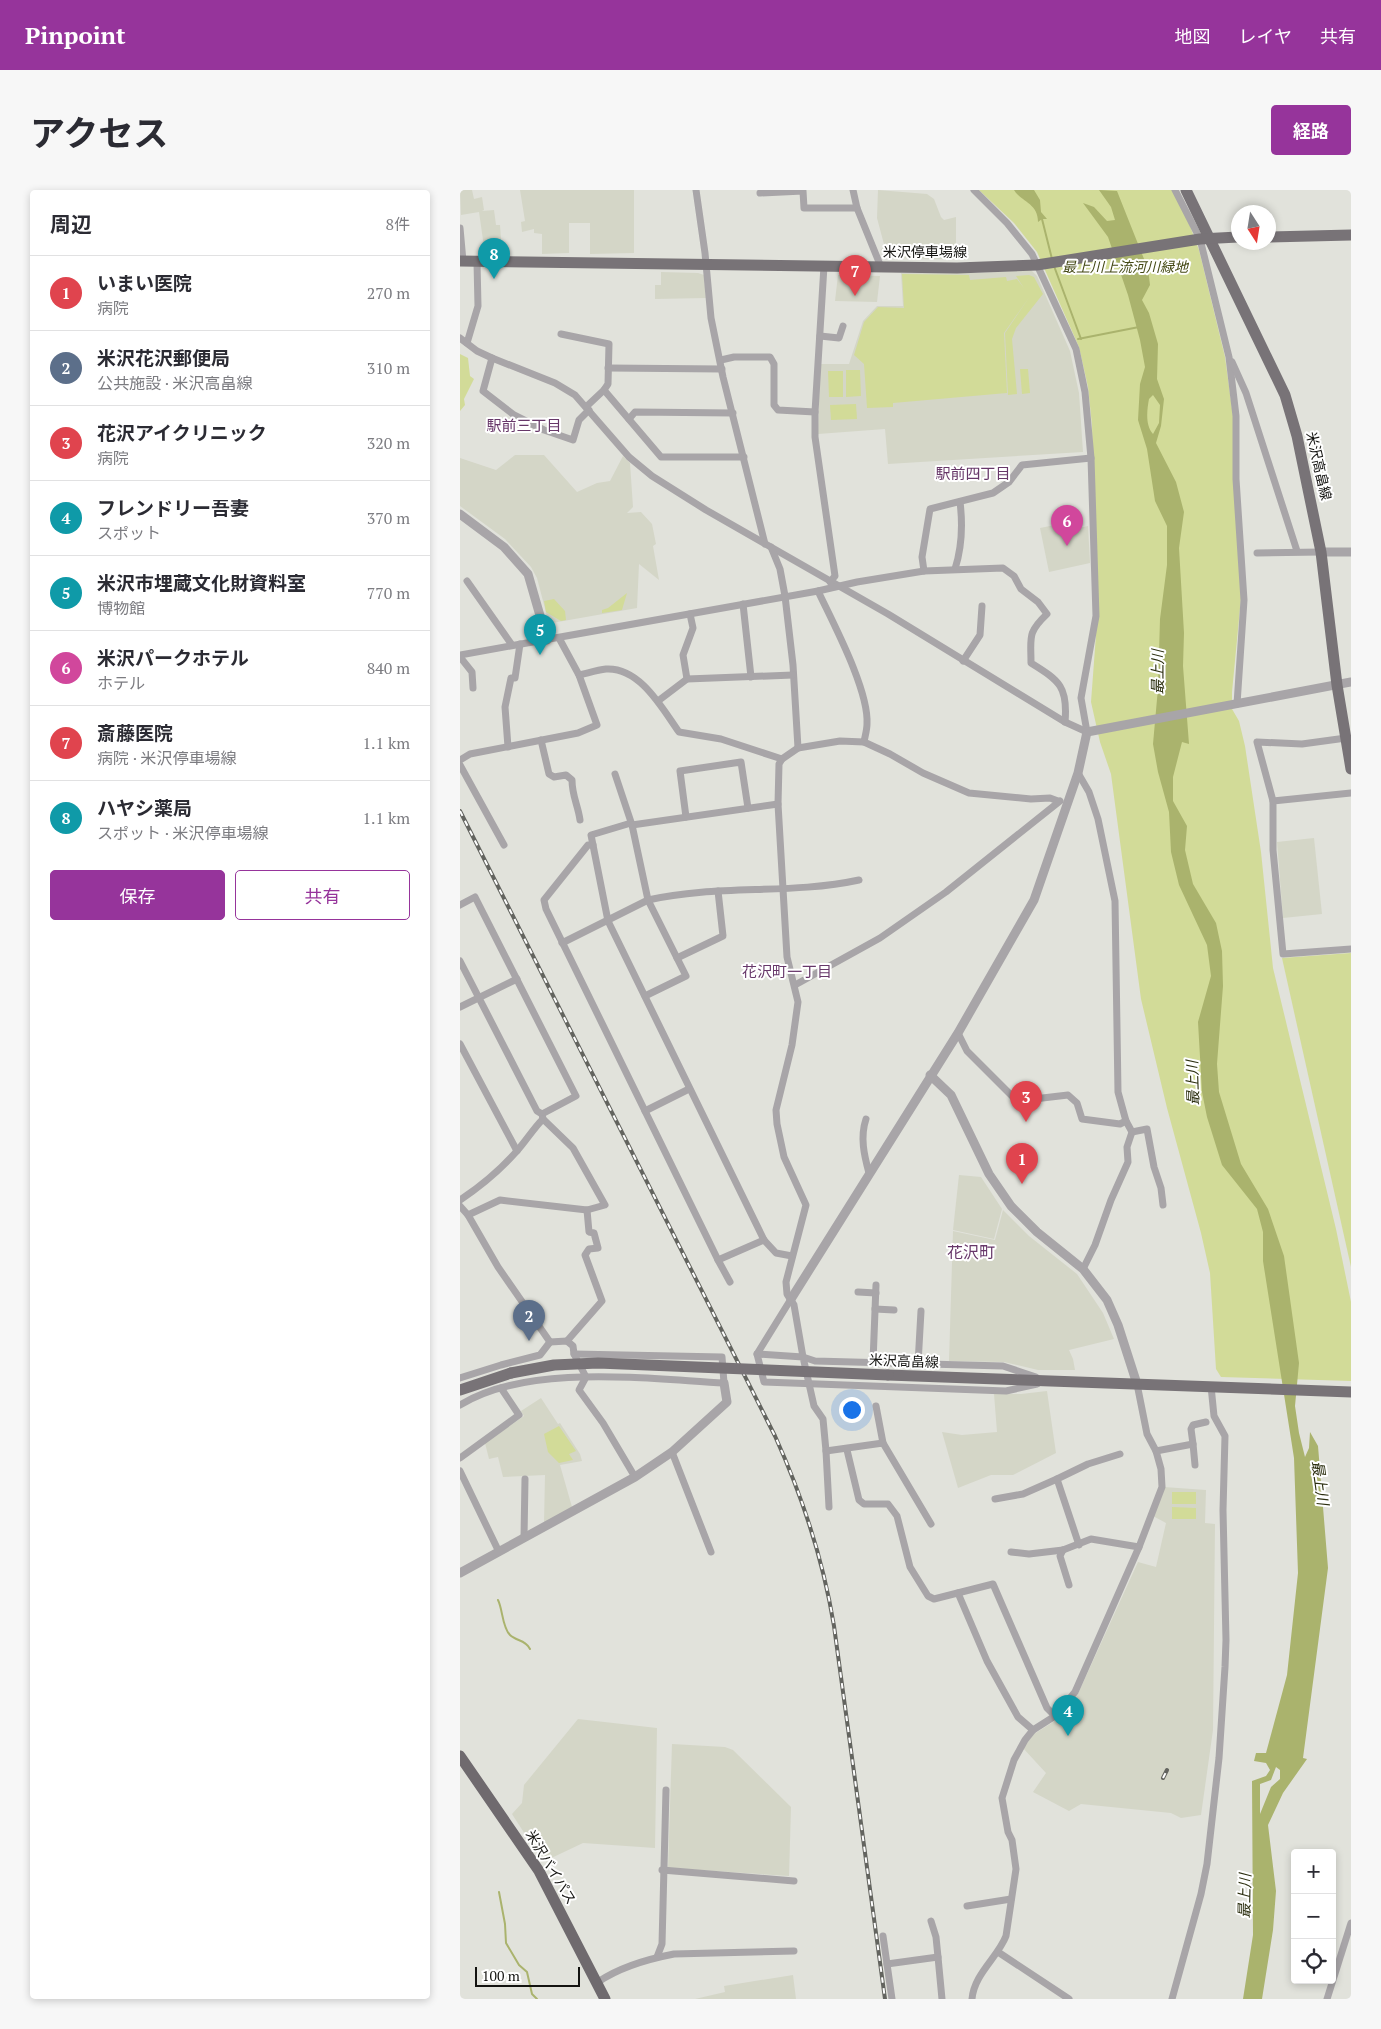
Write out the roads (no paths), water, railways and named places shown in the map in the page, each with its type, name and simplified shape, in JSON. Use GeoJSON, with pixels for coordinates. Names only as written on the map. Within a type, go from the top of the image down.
{"type":"FeatureCollection","features":[{"type":"Feature","properties":{"kind":"highway","name":"米沢バイパス"},"geometry":{"type":"LineString","coordinates":[[460,1756],[539,1871],[598,1982],[605,1999]]}},
{"type":"Feature","properties":{"kind":"main road","name":"米沢高畠線"},"geometry":{"type":"LineString","coordinates":[[1186,190],[1200,239],[1285,395],[1299,445],[1321,552],[1337,685],[1350,751],[1351,769]]}},
{"type":"Feature","properties":{"kind":"main road"},"geometry":{"type":"LineString","coordinates":[[1276,237],[1351,235]]}},
{"type":"Feature","properties":{"kind":"main road","name":"米沢停車場線"},"geometry":{"type":"LineString","coordinates":[[461,261],[957,268],[1042,264],[1200,239],[1231,237]]}},
{"type":"Feature","properties":{"kind":"main road","name":"米沢高畠線"},"geometry":{"type":"LineString","coordinates":[[460,1390],[511,1372],[554,1365],[598,1363],[1351,1392]]}},
{"type":"Feature","properties":{"kind":"street"},"geometry":{"type":"LineString","coordinates":[[696,190],[711,318],[722,370],[768,546],[780,569],[785,596],[798,748]]}},
{"type":"Feature","properties":{"kind":"street"},"geometry":{"type":"LineString","coordinates":[[854,190],[857,208],[881,267]]}},
{"type":"Feature","properties":{"kind":"street"},"geometry":{"type":"LineString","coordinates":[[974,190],[1007,223],[1042,264],[1076,349],[1085,392],[1091,458],[1096,616],[1082,698],[1087,732],[1078,773],[1034,900],[958,1033],[756,1354],[764,1382],[1006,1391],[1047,1381]]}},
{"type":"Feature","properties":{"kind":"street"},"geometry":{"type":"LineString","coordinates":[[1176,190],[1200,239],[1229,357],[1236,416],[1236,479],[1244,600],[1237,704]]}},
{"type":"Feature","properties":{"kind":"street"},"geometry":{"type":"LineString","coordinates":[[760,193],[802,191],[804,208],[857,208]]}},
{"type":"Feature","properties":{"kind":"street"},"geometry":{"type":"LineString","coordinates":[[460,228],[461,261]]}},
{"type":"Feature","properties":{"kind":"street"},"geometry":{"type":"LineString","coordinates":[[467,343],[478,306],[476,262]]}},
{"type":"Feature","properties":{"kind":"street"},"geometry":{"type":"LineString","coordinates":[[824,266],[814,412],[819,476],[835,576],[830,582]]}},
{"type":"Feature","properties":{"kind":"street"},"geometry":{"type":"LineString","coordinates":[[820,336],[839,338],[844,326]]}},
{"type":"Feature","properties":{"kind":"street"},"geometry":{"type":"LineString","coordinates":[[492,358],[483,391],[514,415],[544,430],[573,440],[579,420],[608,384],[609,344],[561,334]]}},
{"type":"Feature","properties":{"kind":"street"},"geometry":{"type":"LineString","coordinates":[[460,338],[477,351],[555,383],[575,395],[629,457],[652,476],[768,546],[888,614],[1065,722],[1087,732],[1351,682]]}},
{"type":"Feature","properties":{"kind":"street"},"geometry":{"type":"LineString","coordinates":[[721,360],[734,357],[770,358],[774,364],[774,405],[778,410],[814,412]]}},
{"type":"Feature","properties":{"kind":"street"},"geometry":{"type":"LineString","coordinates":[[1229,357],[1246,393],[1297,551]]}},
{"type":"Feature","properties":{"kind":"street"},"geometry":{"type":"LineString","coordinates":[[608,368],[722,370]]}},
{"type":"Feature","properties":{"kind":"street"},"geometry":{"type":"LineString","coordinates":[[604,390],[661,457],[744,457]]}},
{"type":"Feature","properties":{"kind":"street"},"geometry":{"type":"LineString","coordinates":[[629,419],[635,412],[733,413]]}},
{"type":"Feature","properties":{"kind":"street"},"geometry":{"type":"LineString","coordinates":[[924,572],[922,556],[930,509],[993,493],[1009,482],[1022,465],[1091,458]]}},
{"type":"Feature","properties":{"kind":"street"},"geometry":{"type":"LineString","coordinates":[[955,569],[960,554],[962,525],[960,502]]}},
{"type":"Feature","properties":{"kind":"street"},"geometry":{"type":"LineString","coordinates":[[460,514],[504,546],[528,574],[547,640]]}},
{"type":"Feature","properties":{"kind":"street"},"geometry":{"type":"LineString","coordinates":[[1256,553],[1297,551],[1351,552]]}},
{"type":"Feature","properties":{"kind":"street"},"geometry":{"type":"LineString","coordinates":[[474,688],[472,672],[460,656],[512,645],[924,572],[1003,568],[1014,576],[1021,589],[1038,602],[1047,614],[1034,626],[1031,634],[1030,663],[1062,687],[1066,703],[1065,722]]}},
{"type":"Feature","properties":{"kind":"street"},"geometry":{"type":"LineString","coordinates":[[467,581],[512,645]]}},
{"type":"Feature","properties":{"kind":"street"},"geometry":{"type":"LineString","coordinates":[[818,591],[858,680],[864,698],[868,723],[864,742]]}},
{"type":"Feature","properties":{"kind":"street"},"geometry":{"type":"LineString","coordinates":[[743,604],[751,677]]}},
{"type":"Feature","properties":{"kind":"street"},"geometry":{"type":"LineString","coordinates":[[963,661],[980,635],[982,606]]}},
{"type":"Feature","properties":{"kind":"street"},"geometry":{"type":"LineString","coordinates":[[687,679],[683,655],[692,628],[690,614]]}},
{"type":"Feature","properties":{"kind":"street"},"geometry":{"type":"LineString","coordinates":[[460,760],[470,754],[578,733],[597,725],[579,675],[559,638]]}},
{"type":"Feature","properties":{"kind":"street"},"geometry":{"type":"LineString","coordinates":[[508,747],[505,707],[511,678],[515,678],[520,644]]}},
{"type":"Feature","properties":{"kind":"street"},"geometry":{"type":"LineString","coordinates":[[579,675],[606,669],[625,673],[642,684],[658,701],[679,732],[722,739],[782,759]]}},
{"type":"Feature","properties":{"kind":"street"},"geometry":{"type":"LineString","coordinates":[[658,701],[687,679],[793,675]]}},
{"type":"Feature","properties":{"kind":"street"},"geometry":{"type":"LineString","coordinates":[[1346,738],[1302,744],[1257,742],[1273,801],[1273,850],[1282,954],[1351,949]]}},
{"type":"Feature","properties":{"kind":"street"},"geometry":{"type":"LineString","coordinates":[[541,740],[548,774],[554,777],[566,775],[572,780],[572,796],[579,811],[580,820]]}},
{"type":"Feature","properties":{"kind":"street"},"geometry":{"type":"LineString","coordinates":[[829,1507],[822,1419],[814,1406],[794,1305],[787,1294],[786,1282],[806,1205],[784,1158],[776,1110],[792,1045],[798,1002],[787,957],[778,804],[779,764],[782,759],[798,748],[840,741],[864,742],[932,777],[969,793],[1031,799],[1050,798],[1058,802]]}},
{"type":"Feature","properties":{"kind":"street"},"geometry":{"type":"LineString","coordinates":[[686,817],[680,771],[741,762],[748,808]]}},
{"type":"Feature","properties":{"kind":"street"},"geometry":{"type":"LineString","coordinates":[[460,765],[504,845]]}},
{"type":"Feature","properties":{"kind":"street"},"geometry":{"type":"LineString","coordinates":[[1078,773],[1090,792],[1098,819],[1115,901],[1118,1092],[1126,1121],[1132,1132],[1127,1147],[1128,1162],[1110,1200],[1095,1245],[1083,1269]]}},
{"type":"Feature","properties":{"kind":"street"},"geometry":{"type":"LineString","coordinates":[[615,774],[631,824],[648,900],[686,976],[645,996]]}},
{"type":"Feature","properties":{"kind":"street"},"geometry":{"type":"LineString","coordinates":[[1273,801],[1351,794]]}},
{"type":"Feature","properties":{"kind":"street"},"geometry":{"type":"LineString","coordinates":[[795,985],[887,933],[946,892],[1058,802],[1070,798]]}},
{"type":"Feature","properties":{"kind":"street"},"geometry":{"type":"LineString","coordinates":[[778,804],[631,824],[591,835],[608,921],[764,1240],[776,1253],[792,1256]]}},
{"type":"Feature","properties":{"kind":"street"},"geometry":{"type":"LineString","coordinates":[[593,845],[588,845],[544,900],[546,909],[730,1282]]}},
{"type":"Feature","properties":{"kind":"street"},"geometry":{"type":"LineString","coordinates":[[562,943],[648,900],[661,896],[837,884],[859,880]]}},
{"type":"Feature","properties":{"kind":"street"},"geometry":{"type":"LineString","coordinates":[[677,958],[723,936],[718,891]]}},
{"type":"Feature","properties":{"kind":"street"},"geometry":{"type":"LineString","coordinates":[[460,905],[475,896],[576,1096],[543,1116],[517,1151],[488,1181],[460,1200]]}},
{"type":"Feature","properties":{"kind":"street"},"geometry":{"type":"LineString","coordinates":[[460,961],[537,1111],[573,1148],[605,1205],[587,1210],[500,1200],[468,1215]]}},
{"type":"Feature","properties":{"kind":"street"},"geometry":{"type":"LineString","coordinates":[[460,1007],[517,979]]}},
{"type":"Feature","properties":{"kind":"street"},"geometry":{"type":"LineString","coordinates":[[958,1033],[967,1051],[1017,1101],[1068,1095],[1078,1103],[1082,1119],[1120,1124],[1126,1121]]}},
{"type":"Feature","properties":{"kind":"street"},"geometry":{"type":"LineString","coordinates":[[460,1044],[517,1151]]}},
{"type":"Feature","properties":{"kind":"street"},"geometry":{"type":"LineString","coordinates":[[930,1075],[951,1095],[988,1174],[1011,1206],[1037,1232],[1083,1269],[1107,1300],[1118,1325],[1137,1384],[1147,1434],[1156,1450],[1161,1469],[1162,1487],[1139,1547],[1075,1692],[1055,1716],[1033,1730],[1014,1760],[1002,1798],[1008,1832],[1012,1840],[1016,1869],[1006,1936],[998,1952],[982,1974],[972,1999]]}},
{"type":"Feature","properties":{"kind":"street"},"geometry":{"type":"LineString","coordinates":[[645,1111],[689,1089]]}},
{"type":"Feature","properties":{"kind":"street"},"geometry":{"type":"LineString","coordinates":[[866,1119],[863,1129],[864,1156],[869,1173]]}},
{"type":"Feature","properties":{"kind":"street"},"geometry":{"type":"LineString","coordinates":[[1132,1132],[1147,1128],[1154,1167],[1161,1188],[1162,1205]]}},
{"type":"Feature","properties":{"kind":"street"},"geometry":{"type":"LineString","coordinates":[[460,1206],[468,1215],[498,1267],[550,1342]]}},
{"type":"Feature","properties":{"kind":"street"},"geometry":{"type":"LineString","coordinates":[[460,1378],[540,1355],[550,1342],[568,1341],[602,1301],[585,1255],[589,1249],[598,1248],[594,1233],[589,1232],[587,1210]]}},
{"type":"Feature","properties":{"kind":"street"},"geometry":{"type":"LineString","coordinates":[[718,1260],[764,1240]]}},
{"type":"Feature","properties":{"kind":"street"},"geometry":{"type":"LineString","coordinates":[[858,1292],[876,1289],[873,1362]]}},
{"type":"Feature","properties":{"kind":"street"},"geometry":{"type":"LineString","coordinates":[[875,1309],[894,1310]]}},
{"type":"Feature","properties":{"kind":"street"},"geometry":{"type":"LineString","coordinates":[[918,1364],[921,1311]]}},
{"type":"Feature","properties":{"kind":"street"},"geometry":{"type":"LineString","coordinates":[[568,1341],[573,1346],[574,1354],[586,1377]]}},
{"type":"Feature","properties":{"kind":"street"},"geometry":{"type":"LineString","coordinates":[[460,1572],[635,1477],[672,1452],[727,1402],[722,1357],[574,1354]]}},
{"type":"Feature","properties":{"kind":"street"},"geometry":{"type":"LineString","coordinates":[[756,1354],[803,1357],[815,1361],[1004,1366],[1047,1381]]}},
{"type":"Feature","properties":{"kind":"street"},"geometry":{"type":"LineString","coordinates":[[586,1377],[579,1390],[603,1423],[635,1477]]}},
{"type":"Feature","properties":{"kind":"street"},"geometry":{"type":"LineString","coordinates":[[460,1405],[500,1388],[538,1380],[586,1377],[724,1383]]}},
{"type":"Feature","properties":{"kind":"street"},"geometry":{"type":"LineString","coordinates":[[1172,1999],[1202,1894],[1219,1758],[1225,1667],[1224,1436],[1214,1416],[1216,1386]]}},
{"type":"Feature","properties":{"kind":"street"},"geometry":{"type":"LineString","coordinates":[[460,1458],[519,1415],[500,1388]]}},
{"type":"Feature","properties":{"kind":"street"},"geometry":{"type":"LineString","coordinates":[[876,1406],[883,1443],[931,1524]]}},
{"type":"Feature","properties":{"kind":"street"},"geometry":{"type":"LineString","coordinates":[[1195,1464],[1192,1429],[1194,1425],[1206,1422]]}},
{"type":"Feature","properties":{"kind":"street"},"geometry":{"type":"LineString","coordinates":[[826,1451],[847,1450],[883,1443]]}},
{"type":"Feature","properties":{"kind":"street"},"geometry":{"type":"LineString","coordinates":[[1156,1450],[1193,1444]]}},
{"type":"Feature","properties":{"kind":"street"},"geometry":{"type":"LineString","coordinates":[[847,1450],[859,1500],[864,1504],[888,1504],[897,1516],[910,1567],[928,1596],[934,1599],[993,1584],[1046,1708],[1055,1716]]}},
{"type":"Feature","properties":{"kind":"street"},"geometry":{"type":"LineString","coordinates":[[672,1452],[711,1552]]}},
{"type":"Feature","properties":{"kind":"street"},"geometry":{"type":"LineString","coordinates":[[995,1498],[1023,1494],[1088,1464],[1120,1454]]}},
{"type":"Feature","properties":{"kind":"street"},"geometry":{"type":"LineString","coordinates":[[460,1470],[499,1552]]}},
{"type":"Feature","properties":{"kind":"street"},"geometry":{"type":"LineString","coordinates":[[524,1538],[525,1479]]}},
{"type":"Feature","properties":{"kind":"street"},"geometry":{"type":"LineString","coordinates":[[1057,1479],[1079,1545]]}},
{"type":"Feature","properties":{"kind":"street"},"geometry":{"type":"LineString","coordinates":[[1011,1552],[1029,1554],[1063,1550],[1091,1539],[1139,1547]]}},
{"type":"Feature","properties":{"kind":"street"},"geometry":{"type":"LineString","coordinates":[[1063,1550],[1060,1556],[1069,1585]]}},
{"type":"Feature","properties":{"kind":"street"},"geometry":{"type":"LineString","coordinates":[[958,1593],[987,1661],[1013,1709],[1018,1717],[1033,1730]]}},
{"type":"Feature","properties":{"kind":"street"},"geometry":{"type":"LineString","coordinates":[[657,1957],[662,1944],[662,1870],[666,1790]]}},
{"type":"Feature","properties":{"kind":"street"},"geometry":{"type":"LineString","coordinates":[[662,1870],[794,1880]]}},
{"type":"Feature","properties":{"kind":"street"},"geometry":{"type":"LineString","coordinates":[[967,1906],[1011,1899]]}},
{"type":"Feature","properties":{"kind":"street"},"geometry":{"type":"LineString","coordinates":[[931,1921],[936,1938],[942,1999]]}},
{"type":"Feature","properties":{"kind":"street"},"geometry":{"type":"LineString","coordinates":[[1327,1999],[1351,1923]]}},
{"type":"Feature","properties":{"kind":"street"},"geometry":{"type":"LineString","coordinates":[[883,1936],[892,1999]]}},
{"type":"Feature","properties":{"kind":"street"},"geometry":{"type":"LineString","coordinates":[[598,1982],[612,1972],[657,1957],[674,1954],[794,1951]]}},
{"type":"Feature","properties":{"kind":"street"},"geometry":{"type":"LineString","coordinates":[[998,1952],[1012,1959],[1068,1999]]}},
{"type":"Feature","properties":{"kind":"street"},"geometry":{"type":"LineString","coordinates":[[887,1964],[938,1957]]}},
{"type":"Feature","properties":{"kind":"water"},"geometry":{"type":"Polygon","coordinates":[[[1014,190],[1034,190],[1040,200],[1041,212],[1047,219],[1042,219],[1038,222],[1032,207],[1014,190]]]}},
{"type":"Feature","properties":{"kind":"water","name":"最上川"},"geometry":{"type":"Polygon","coordinates":[[[1099,190],[1117,191],[1148,269],[1150,285],[1142,300],[1149,313],[1158,344],[1157,379],[1164,399],[1161,426],[1156,443],[1176,482],[1184,512],[1179,548],[1184,633],[1183,666],[1189,744],[1182,742],[1173,777],[1173,801],[1187,826],[1185,850],[1193,884],[1216,923],[1222,951],[1223,986],[1217,1064],[1219,1092],[1241,1164],[1268,1209],[1284,1256],[1299,1363],[1295,1406],[1305,1457],[1309,1448],[1310,1432],[1318,1446],[1328,1568],[1303,1758],[1307,1759],[1283,1793],[1268,1825],[1276,1891],[1273,1930],[1262,1999],[1243,1999],[1253,1935],[1252,1781],[1266,1776],[1270,1770],[1266,1763],[1254,1761],[1256,1753],[1266,1753],[1287,1675],[1298,1573],[1294,1458],[1263,1261],[1263,1232],[1257,1209],[1222,1165],[1207,1117],[1202,1092],[1198,1022],[1211,976],[1207,945],[1179,885],[1171,852],[1169,812],[1158,772],[1153,744],[1158,688],[1160,619],[1167,565],[1167,526],[1155,501],[1147,449],[1138,420],[1140,384],[1145,367],[1140,340],[1128,295],[1108,237],[1083,203],[1094,207],[1107,221],[1115,220],[1111,207],[1099,190]],[[1153,395],[1149,399],[1147,417],[1153,434],[1159,423],[1160,405],[1153,395]],[[1276,1767],[1271,1780],[1260,1784],[1260,1814],[1271,1787],[1280,1779],[1280,1770],[1276,1767]]]}},
{"type":"Feature","properties":{"kind":"waterway"},"geometry":{"type":"LineString","coordinates":[[1042,219],[1052,259]]}},
{"type":"Feature","properties":{"kind":"waterway"},"geometry":{"type":"LineString","coordinates":[[1054,266],[1081,339]]}},
{"type":"Feature","properties":{"kind":"waterway"},"geometry":{"type":"LineString","coordinates":[[1078,339],[1139,327]]}},
{"type":"Feature","properties":{"kind":"waterway"},"geometry":{"type":"LineString","coordinates":[[498,1600],[507,1632],[512,1637],[526,1644],[530,1649]]}},
{"type":"Feature","properties":{"kind":"waterway"},"geometry":{"type":"LineString","coordinates":[[499,1892],[505,1924],[506,1943],[519,1965],[527,1972],[532,1994],[537,1999]]}},
{"type":"Feature","properties":{"kind":"railway"},"geometry":{"type":"LineString","coordinates":[[460,811],[775,1436],[803,1506],[818,1553],[834,1626],[885,1999]]}},
{"type":"Feature","properties":{"kind":"railway"},"geometry":{"type":"LineString","coordinates":[[1163,1778],[1167,1770]]}},
{"type":"Feature","properties":{"kind":"place","name":"ハヤシ薬局"},"geometry":{"type":"Point","coordinates":[494,279]}},
{"type":"Feature","properties":{"kind":"place","name":"斎藤医院"},"geometry":{"type":"Point","coordinates":[855,296]}},
{"type":"Feature","properties":{"kind":"place","name":"米沢パークホテル"},"geometry":{"type":"Point","coordinates":[1067,546]}},
{"type":"Feature","properties":{"kind":"place","name":"米沢市埋蔵文化財資料室"},"geometry":{"type":"Point","coordinates":[540,655]}},
{"type":"Feature","properties":{"kind":"place","name":"花沢アイクリニック"},"geometry":{"type":"Point","coordinates":[1026,1122]}},
{"type":"Feature","properties":{"kind":"place","name":"いまい医院"},"geometry":{"type":"Point","coordinates":[1022,1184]}},
{"type":"Feature","properties":{"kind":"place","name":"米沢花沢郵便局"},"geometry":{"type":"Point","coordinates":[529,1341]}},
{"type":"Feature","properties":{"kind":"place","name":"フレンドリー吾妻"},"geometry":{"type":"Point","coordinates":[1068,1736]}},
{"type":"Feature","properties":{"kind":"district","name":"駅前三丁目"},"geometry":{"type":"Point","coordinates":[524,426]}},
{"type":"Feature","properties":{"kind":"district","name":"駅前四丁目"},"geometry":{"type":"Point","coordinates":[973,474]}},
{"type":"Feature","properties":{"kind":"district","name":"花沢町一丁目"},"geometry":{"type":"Point","coordinates":[787,972]}},
{"type":"Feature","properties":{"kind":"district","name":"花沢町"},"geometry":{"type":"Point","coordinates":[971,1252]}},
{"type":"Feature","properties":{"kind":"park label","name":"最上川上流河川緑地"},"geometry":{"type":"Point","coordinates":[1125,267]}}]}
